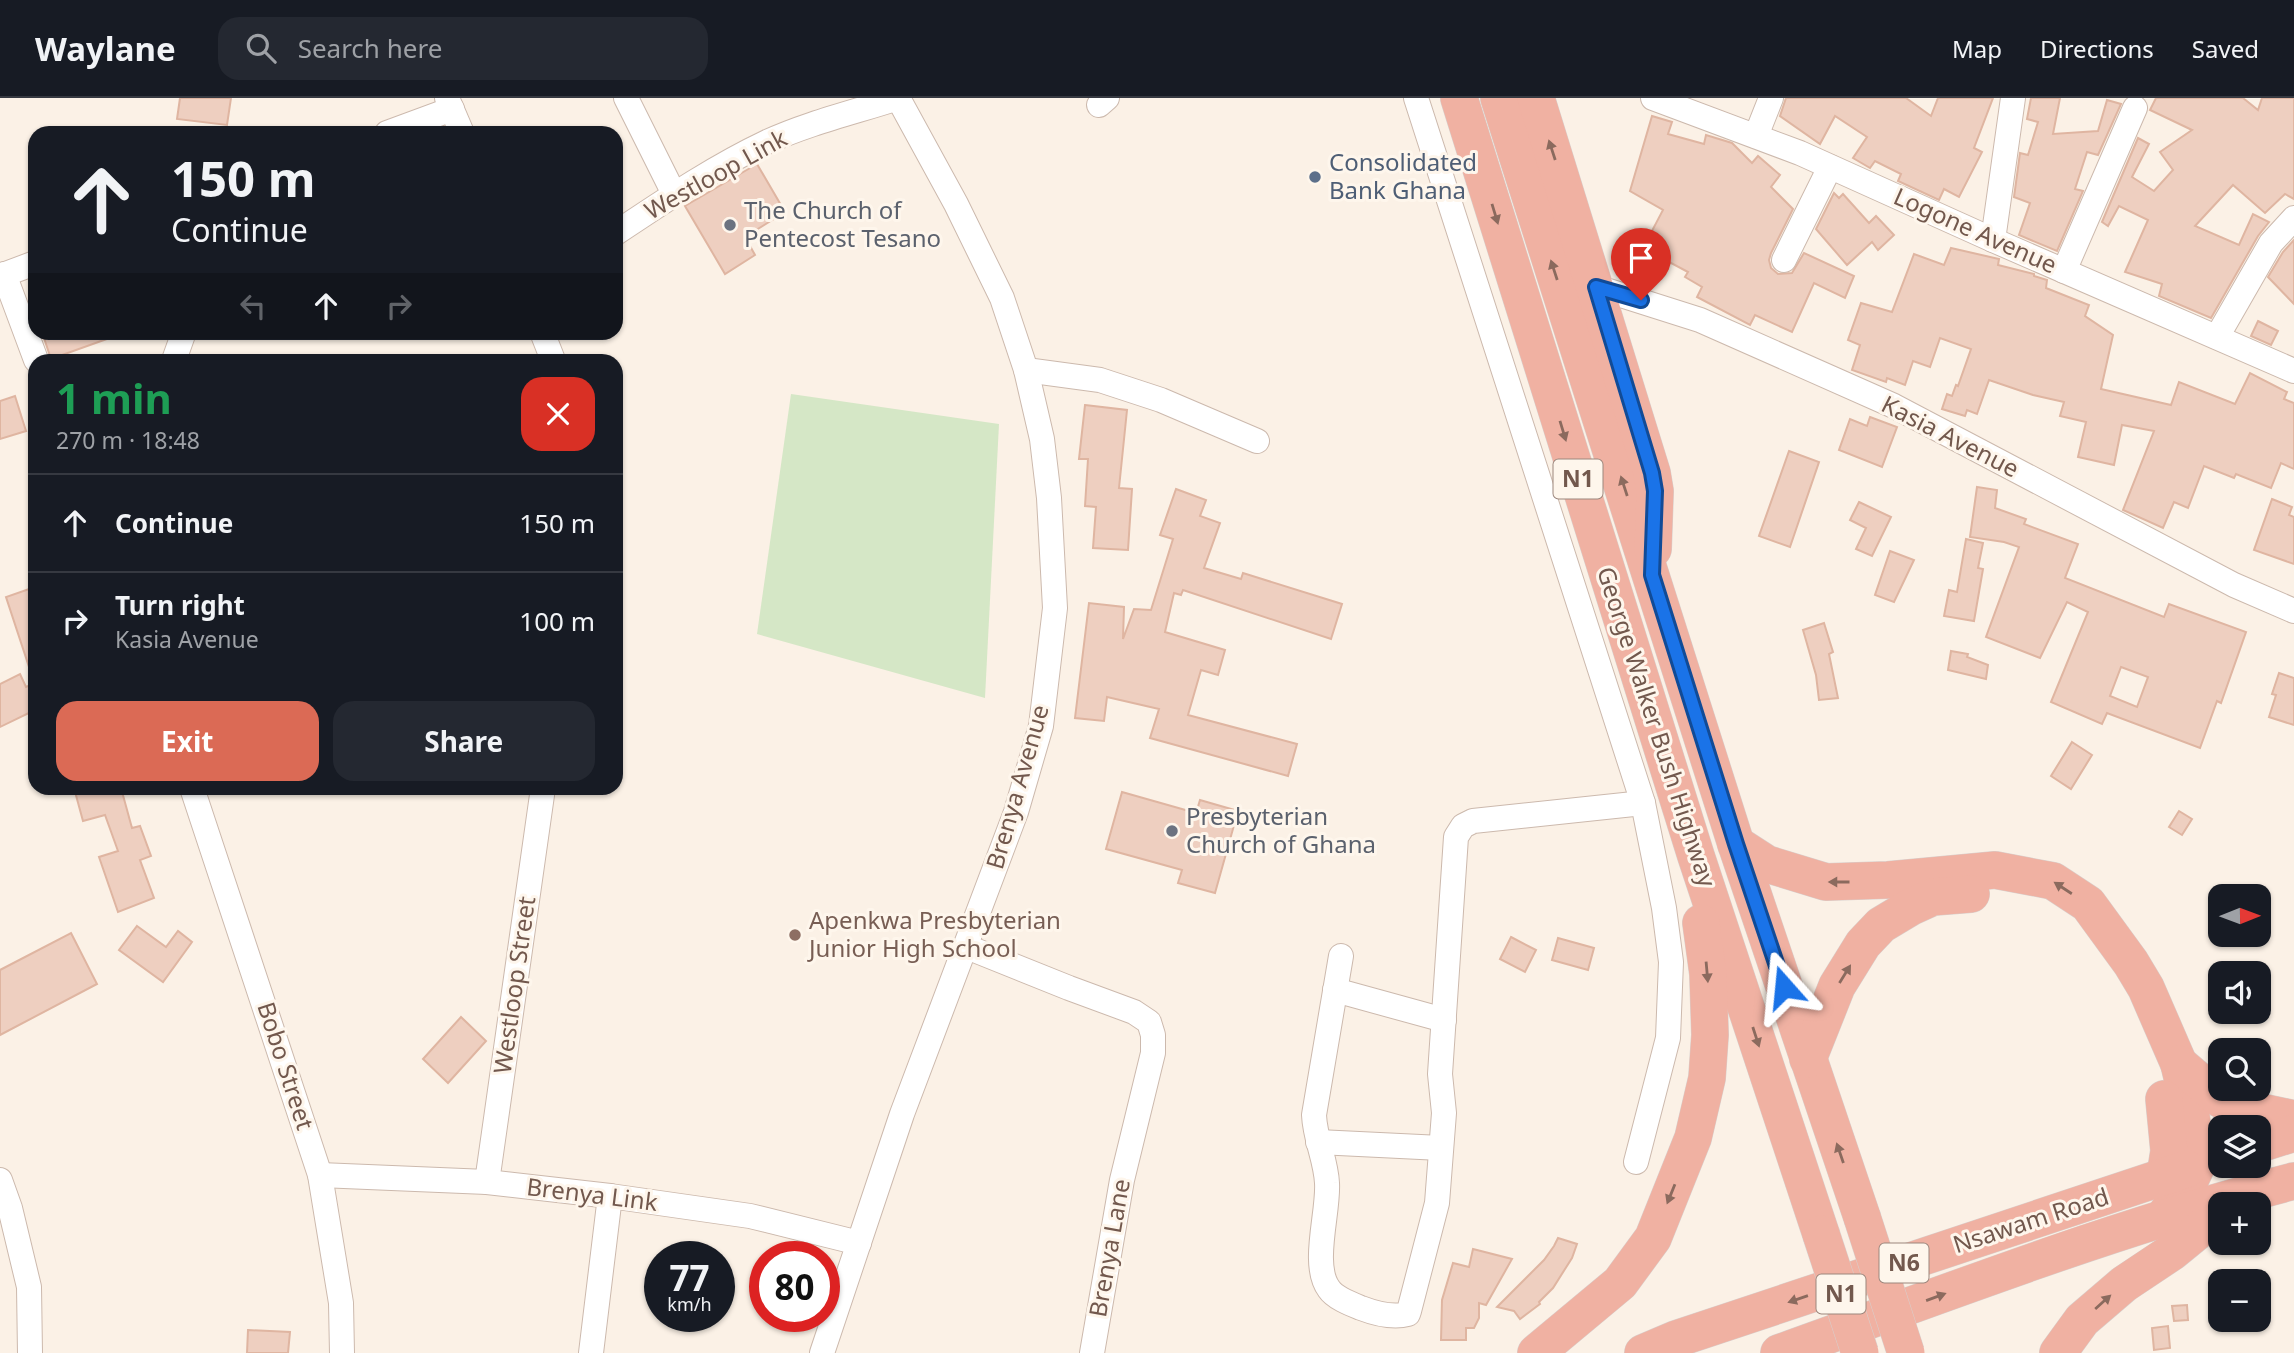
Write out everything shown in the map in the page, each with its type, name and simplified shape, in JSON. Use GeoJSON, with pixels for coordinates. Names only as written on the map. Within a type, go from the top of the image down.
{"type":"FeatureCollection","features":[{"type":"Feature","properties":{"kind":"highway","name":"George Walker Bush Highway"},"geometry":{"type":"LineString","coordinates":[[1499,98],[1736,844],[1906,1353]]}},
{"type":"Feature","properties":{"kind":"highway"},"geometry":{"type":"LineString","coordinates":[[1536,98],[1652,473],[1655,491],[1652,575]]}},
{"type":"Feature","properties":{"kind":"highway","name":"George Walker Bush Highway"},"geometry":{"type":"LineString","coordinates":[[1458,99],[1696,856],[1860,1353]]}},
{"type":"Feature","properties":{"kind":"highway"},"geometry":{"type":"LineString","coordinates":[[1736,844],[1767,864],[1826,882],[1888,880],[1995,870],[2053,881],[2088,904],[2146,988],[2179,1064],[2190,1115],[2194,1166],[2191,1178],[2164,1217]]}},
{"type":"Feature","properties":{"kind":"highway"},"geometry":{"type":"LineString","coordinates":[[1536,1353],[1620,1283],[1653,1238],[1693,1138],[1707,1078],[1710,1035],[1708,974],[1696,856]]}},
{"type":"Feature","properties":{"kind":"highway"},"geometry":{"type":"LineString","coordinates":[[1808,1059],[1837,986],[1863,944],[1881,925],[1933,897],[1986,892],[2039,902],[2087,934],[2120,977],[2162,1086],[2169,1130],[2169,1151],[2194,1166]]}},
{"type":"Feature","properties":{"kind":"highway"},"geometry":{"type":"LineString","coordinates":[[2179,1064],[2227,1102],[2249,1110],[2294,1119]]}},
{"type":"Feature","properties":{"kind":"highway"},"geometry":{"type":"LineString","coordinates":[[2271,1140],[2294,1133]]}},
{"type":"Feature","properties":{"kind":"highway","name":"Nsawam Road"},"geometry":{"type":"LineString","coordinates":[[1660,1348],[2194,1166]]}},
{"type":"Feature","properties":{"kind":"highway","name":"Nsawam Road"},"geometry":{"type":"LineString","coordinates":[[2263,1192],[2294,1181]]}},
{"type":"Feature","properties":{"kind":"highway","name":"Nsawam Road"},"geometry":{"type":"LineString","coordinates":[[1779,1353],[2095,1239],[2164,1217],[2208,1208]]}},
{"type":"Feature","properties":{"kind":"highway"},"geometry":{"type":"LineString","coordinates":[[2058,1353],[2082,1320],[2123,1284],[2172,1252],[2208,1223]]}},
{"type":"Feature","properties":{"kind":"street"},"geometry":{"type":"LineString","coordinates":[[626,98],[674,194]]}},
{"type":"Feature","properties":{"kind":"street","name":"Westloop Link"},"geometry":{"type":"LineString","coordinates":[[623,228],[674,194],[777,138],[898,98]]}},
{"type":"Feature","properties":{"kind":"street","name":"Brenya Avenue"},"geometry":{"type":"LineString","coordinates":[[822,1353],[902,1114],[1016,812],[1038,738],[1055,608],[1049,498],[1042,439],[1026,369],[1002,298],[956,204],[898,98]]}},
{"type":"Feature","properties":{"kind":"street"},"geometry":{"type":"LineString","coordinates":[[1416,98],[1643,803],[1664,908],[1671,962],[1668,1038],[1636,1162]]}},
{"type":"Feature","properties":{"kind":"street","name":"Logone Avenue"},"geometry":{"type":"LineString","coordinates":[[1653,98],[1830,167],[2294,370]]}},
{"type":"Feature","properties":{"kind":"street"},"geometry":{"type":"LineString","coordinates":[[1756,136],[1772,98]]}},
{"type":"Feature","properties":{"kind":"street"},"geometry":{"type":"LineString","coordinates":[[1993,240],[2013,98]]}},
{"type":"Feature","properties":{"kind":"street"},"geometry":{"type":"LineString","coordinates":[[401,126],[449,103],[459,126]]}},
{"type":"Feature","properties":{"kind":"street"},"geometry":{"type":"LineString","coordinates":[[2064,271],[2135,108]]}},
{"type":"Feature","properties":{"kind":"street"},"geometry":{"type":"LineString","coordinates":[[1784,260],[1830,167]]}},
{"type":"Feature","properties":{"kind":"street"},"geometry":{"type":"LineString","coordinates":[[2217,337],[2272,243],[2294,218]]}},
{"type":"Feature","properties":{"kind":"street"},"geometry":{"type":"LineString","coordinates":[[28,266],[2,275],[28,340]]}},
{"type":"Feature","properties":{"kind":"street","name":"Kasia Avenue"},"geometry":{"type":"LineString","coordinates":[[1596,287],[1700,320],[1895,406],[2234,585],[2294,611]]}},
{"type":"Feature","properties":{"kind":"street"},"geometry":{"type":"LineString","coordinates":[[1026,369],[1100,380],[1161,400],[1257,441]]}},
{"type":"Feature","properties":{"kind":"street","name":"Bobo Street"},"geometry":{"type":"LineString","coordinates":[[194,795],[320,1175],[341,1303],[342,1353]]}},
{"type":"Feature","properties":{"kind":"street","name":"Westloop Street"},"geometry":{"type":"LineString","coordinates":[[487,1182],[542,795]]}},
{"type":"Feature","properties":{"kind":"street"},"geometry":{"type":"LineString","coordinates":[[1341,956],[1314,1115],[1314,1131],[1328,1185],[1321,1262],[1324,1279],[1329,1290],[1350,1304],[1371,1311],[1405,1315],[1409,1311],[1437,1203],[1444,1113],[1440,1074],[1456,837],[1459,830],[1473,821],[1643,803]]}},
{"type":"Feature","properties":{"kind":"street","name":"Brenya Lane"},"geometry":{"type":"LineString","coordinates":[[967,947],[1134,1012],[1149,1022],[1153,1035],[1153,1053],[1122,1180],[1092,1353]]}},
{"type":"Feature","properties":{"kind":"street"},"geometry":{"type":"LineString","coordinates":[[1335,990],[1444,1020]]}},
{"type":"Feature","properties":{"kind":"street"},"geometry":{"type":"LineString","coordinates":[[1318,1142],[1441,1148]]}},
{"type":"Feature","properties":{"kind":"street","name":"Brenya Link"},"geometry":{"type":"LineString","coordinates":[[320,1175],[487,1182],[610,1195],[750,1216],[859,1243]]}},
{"type":"Feature","properties":{"kind":"street"},"geometry":{"type":"LineString","coordinates":[[0,1180],[10,1208],[29,1287],[30,1353]]}},
{"type":"Feature","properties":{"kind":"street"},"geometry":{"type":"LineString","coordinates":[[591,1353],[610,1195]]}},
{"type":"Feature","properties":{"kind":"green space"},"geometry":{"type":"Polygon","coordinates":[[[791,394],[999,424],[985,698],[757,634],[791,394]]]}},
{"type":"Feature","properties":{"kind":"building"},"geometry":{"type":"Polygon","coordinates":[[[180,98],[231,98],[227,125],[177,119],[180,98]]]}},
{"type":"Feature","properties":{"kind":"building"},"geometry":{"type":"Polygon","coordinates":[[[1786,98],[1906,98],[1931,116],[1938,98],[1993,98],[1974,148],[1982,152],[1959,197],[1944,189],[1939,200],[1898,181],[1901,174],[1875,161],[1870,168],[1853,158],[1867,137],[1835,116],[1820,144],[1780,116],[1786,98]]]}},
{"type":"Feature","properties":{"kind":"building"},"geometry":{"type":"Polygon","coordinates":[[[2031,98],[2060,98],[2053,134],[2098,131],[2107,100],[2121,104],[2098,155],[2087,152],[2075,189],[2083,191],[2057,251],[2019,235],[2030,203],[2014,197],[2020,153],[2028,155],[2038,122],[2027,119],[2031,98]]]}},
{"type":"Feature","properties":{"kind":"building"},"geometry":{"type":"Polygon","coordinates":[[[2156,98],[2243,98],[2258,110],[2262,98],[2294,98],[2294,199],[2285,194],[2265,213],[2233,185],[2195,226],[2239,245],[2253,214],[2269,222],[2258,236],[2211,318],[2159,296],[2162,284],[2125,272],[2148,220],[2119,206],[2108,226],[2102,222],[2138,138],[2149,144],[2132,177],[2154,191],[2173,170],[2160,152],[2192,130],[2150,110],[2156,98]]]}},
{"type":"Feature","properties":{"kind":"building"},"geometry":{"type":"Polygon","coordinates":[[[1652,116],[1672,122],[1668,134],[1704,144],[1706,135],[1732,143],[1752,163],[1758,156],[1780,175],[1771,187],[1793,209],[1771,253],[1771,268],[1778,274],[1792,273],[1804,253],[1854,276],[1845,298],[1814,283],[1792,332],[1755,315],[1750,325],[1697,297],[1702,287],[1685,277],[1688,272],[1643,248],[1663,210],[1630,191],[1652,116]]]}},
{"type":"Feature","properties":{"kind":"building","name":"The Church of Pentecost Tesano"},"geometry":{"type":"Polygon","coordinates":[[[757,164],[785,212],[745,237],[755,255],[725,274],[685,206],[757,164]]]}},
{"type":"Feature","properties":{"kind":"building"},"geometry":{"type":"Polygon","coordinates":[[[1834,193],[1839,198],[1843,194],[1869,223],[1876,216],[1894,235],[1878,250],[1872,242],[1847,265],[1816,229],[1834,193]]]}},
{"type":"Feature","properties":{"kind":"building"},"geometry":{"type":"Polygon","coordinates":[[[2294,240],[2294,304],[2268,277],[2283,252],[2294,240]]]}},
{"type":"Feature","properties":{"kind":"building"},"geometry":{"type":"Polygon","coordinates":[[[1951,248],[1999,259],[1998,265],[2034,274],[2047,280],[2046,288],[2089,305],[2085,316],[2113,335],[2101,389],[2171,405],[2179,382],[2235,404],[2250,373],[2287,392],[2284,399],[2294,403],[2294,469],[2281,463],[2271,488],[2236,474],[2234,478],[2204,466],[2188,508],[2174,502],[2163,528],[2123,510],[2154,431],[2122,425],[2114,465],[2078,457],[2086,422],[2060,416],[2064,402],[1989,380],[1977,414],[1967,410],[1965,416],[1942,409],[1947,394],[1952,396],[1956,385],[1958,386],[1971,349],[1940,338],[1930,367],[1913,361],[1905,385],[1887,378],[1886,382],[1852,370],[1860,345],[1848,340],[1861,303],[1892,312],[1914,254],[1944,265],[1951,248]]]}},
{"type":"Feature","properties":{"kind":"building"},"geometry":{"type":"Polygon","coordinates":[[[2258,321],[2278,331],[2271,345],[2251,336],[2258,321]]]}},
{"type":"Feature","properties":{"kind":"building"},"geometry":{"type":"Polygon","coordinates":[[[45,340],[104,340],[65,354],[49,354],[45,340]]]}},
{"type":"Feature","properties":{"kind":"building"},"geometry":{"type":"Polygon","coordinates":[[[15,396],[26,431],[0,439],[0,401],[15,396]]]}},
{"type":"Feature","properties":{"kind":"building"},"geometry":{"type":"Polygon","coordinates":[[[1085,405],[1127,410],[1119,488],[1132,489],[1128,550],[1093,548],[1096,507],[1085,506],[1088,459],[1079,459],[1085,405]]]}},
{"type":"Feature","properties":{"kind":"building"},"geometry":{"type":"Polygon","coordinates":[[[1870,417],[1897,427],[1882,467],[1839,450],[1850,419],[1867,426],[1870,417]]]}},
{"type":"Feature","properties":{"kind":"building"},"geometry":{"type":"Polygon","coordinates":[[[1789,451],[1819,462],[1790,547],[1759,536],[1789,451]]]}},
{"type":"Feature","properties":{"kind":"building"},"geometry":{"type":"Polygon","coordinates":[[[1977,487],[1997,490],[1995,508],[2026,519],[2024,524],[2078,544],[2065,578],[2164,617],[2169,604],[2246,632],[2221,703],[2217,701],[2200,748],[2107,713],[2102,724],[2051,702],[2088,612],[2067,602],[2040,658],[1986,637],[2019,547],[1970,537],[1977,487]],[[2121,667],[2110,696],[2137,707],[2148,677],[2121,667]]]}},
{"type":"Feature","properties":{"kind":"building"},"geometry":{"type":"Polygon","coordinates":[[[1176,489],[1206,500],[1200,516],[1220,523],[1204,568],[1241,579],[1243,573],[1342,604],[1331,639],[1183,590],[1181,595],[1174,593],[1165,632],[1225,650],[1218,675],[1201,670],[1188,715],[1297,744],[1288,776],[1150,738],[1159,709],[1107,697],[1104,721],[1075,718],[1089,603],[1124,607],[1123,639],[1134,609],[1151,610],[1173,539],[1160,535],[1176,489]]]}},
{"type":"Feature","properties":{"kind":"building"},"geometry":{"type":"Polygon","coordinates":[[[2272,499],[2292,507],[2289,515],[2294,517],[2294,564],[2254,550],[2272,499]]]}},
{"type":"Feature","properties":{"kind":"building"},"geometry":{"type":"Polygon","coordinates":[[[1859,502],[1891,517],[1872,556],[1856,549],[1866,528],[1850,520],[1859,502]]]}},
{"type":"Feature","properties":{"kind":"building"},"geometry":{"type":"Polygon","coordinates":[[[1966,539],[1983,543],[1978,568],[1983,569],[1974,621],[1944,616],[1949,590],[1957,592],[1966,539]]]}},
{"type":"Feature","properties":{"kind":"building"},"geometry":{"type":"Polygon","coordinates":[[[1890,551],[1914,560],[1894,602],[1875,595],[1890,551]]]}},
{"type":"Feature","properties":{"kind":"building"},"geometry":{"type":"Polygon","coordinates":[[[28,589],[28,664],[6,597],[28,589]]]}},
{"type":"Feature","properties":{"kind":"building"},"geometry":{"type":"Polygon","coordinates":[[[1824,623],[1833,652],[1829,654],[1838,698],[1819,700],[1816,675],[1803,630],[1824,623]]]}},
{"type":"Feature","properties":{"kind":"building"},"geometry":{"type":"Polygon","coordinates":[[[1951,651],[1968,654],[1967,657],[1988,665],[1986,679],[1948,670],[1951,651]]]}},
{"type":"Feature","properties":{"kind":"building"},"geometry":{"type":"Polygon","coordinates":[[[2279,673],[2294,678],[2294,725],[2269,717],[2276,695],[2272,694],[2279,673]]]}},
{"type":"Feature","properties":{"kind":"building"},"geometry":{"type":"Polygon","coordinates":[[[20,674],[26,687],[28,686],[28,713],[0,727],[0,684],[20,674]]]}},
{"type":"Feature","properties":{"kind":"building"},"geometry":{"type":"Polygon","coordinates":[[[2072,742],[2092,755],[2071,789],[2051,776],[2072,742]]]}},
{"type":"Feature","properties":{"kind":"building","name":"Presbyterian Church of Ghana"},"geometry":{"type":"Polygon","coordinates":[[[1122,792],[1196,813],[1200,800],[1238,811],[1215,893],[1178,883],[1182,870],[1106,849],[1122,792]]]}},
{"type":"Feature","properties":{"kind":"building"},"geometry":{"type":"Polygon","coordinates":[[[76,795],[123,795],[132,828],[140,826],[151,856],[140,860],[154,898],[118,912],[99,857],[118,851],[105,815],[83,821],[76,795]]]}},
{"type":"Feature","properties":{"kind":"building"},"geometry":{"type":"Polygon","coordinates":[[[2179,811],[2192,819],[2182,835],[2169,827],[2179,811]]]}},
{"type":"Feature","properties":{"kind":"building"},"geometry":{"type":"Polygon","coordinates":[[[137,926],[166,947],[178,931],[192,942],[163,982],[119,950],[137,926]]]}},
{"type":"Feature","properties":{"kind":"building"},"geometry":{"type":"Polygon","coordinates":[[[71,933],[97,984],[0,1035],[0,970],[71,933]]]}},
{"type":"Feature","properties":{"kind":"building"},"geometry":{"type":"Polygon","coordinates":[[[1511,937],[1536,950],[1525,972],[1500,959],[1511,937]]]}},
{"type":"Feature","properties":{"kind":"building"},"geometry":{"type":"Polygon","coordinates":[[[1558,938],[1594,948],[1588,970],[1552,960],[1558,938]]]}},
{"type":"Feature","properties":{"kind":"building"},"geometry":{"type":"Polygon","coordinates":[[[461,1017],[486,1041],[448,1083],[423,1059],[461,1017]]]}},
{"type":"Feature","properties":{"kind":"building"},"geometry":{"type":"Polygon","coordinates":[[[1558,1238],[1577,1244],[1572,1258],[1540,1304],[1520,1319],[1514,1311],[1497,1307],[1544,1260],[1558,1238]]]}},
{"type":"Feature","properties":{"kind":"building"},"geometry":{"type":"Polygon","coordinates":[[[1473,1249],[1512,1259],[1486,1305],[1479,1303],[1479,1318],[1474,1328],[1466,1328],[1466,1340],[1441,1340],[1442,1300],[1453,1263],[1469,1267],[1473,1249]]]}},
{"type":"Feature","properties":{"kind":"building"},"geometry":{"type":"Polygon","coordinates":[[[2187,1305],[2188,1320],[2174,1321],[2172,1306],[2187,1305]]]}},
{"type":"Feature","properties":{"kind":"building"},"geometry":{"type":"Polygon","coordinates":[[[2168,1326],[2170,1348],[2154,1350],[2152,1328],[2168,1326]]]}},
{"type":"Feature","properties":{"kind":"building"},"geometry":{"type":"Polygon","coordinates":[[[248,1330],[290,1332],[288,1353],[247,1353],[248,1330]]]}},
{"type":"Feature","properties":{"kind":"place","name":"Consolidated Bank Ghana"},"geometry":{"type":"Point","coordinates":[1315,177]}},
{"type":"Feature","properties":{"kind":"place","name":"The Church of Pentecost Tesano"},"geometry":{"type":"Point","coordinates":[730,225]}},
{"type":"Feature","properties":{"kind":"place","name":"Presbyterian Church of Ghana"},"geometry":{"type":"Point","coordinates":[1172,831]}},
{"type":"Feature","properties":{"kind":"place","name":"Apenkwa Presbyterian Junior High School"},"geometry":{"type":"Point","coordinates":[795,935]}},
{"type":"Feature","properties":{"kind":"route"},"geometry":{"type":"LineString","coordinates":[[1641,300],[1596,287],[1652,473],[1655,491],[1652,575],[1784,987]]}}]}
